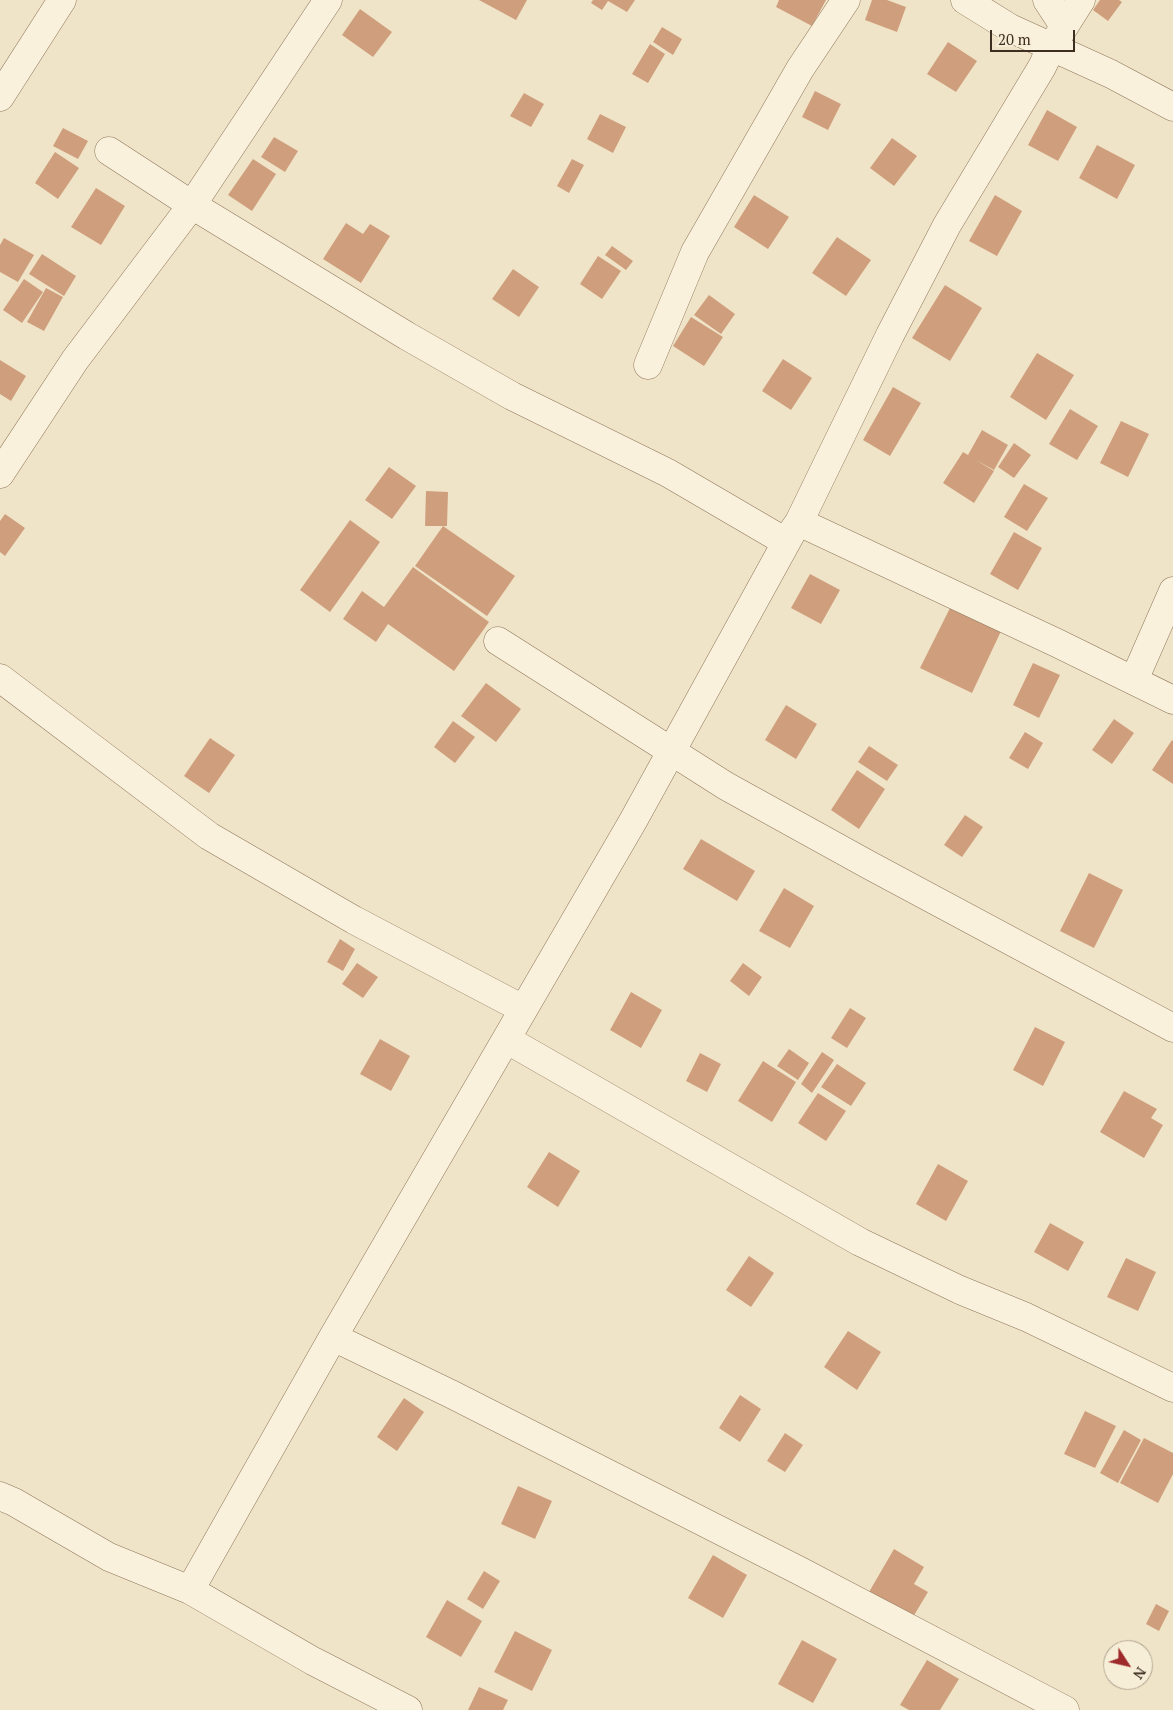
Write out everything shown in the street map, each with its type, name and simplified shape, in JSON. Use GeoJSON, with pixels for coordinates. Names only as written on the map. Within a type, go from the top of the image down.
{"type":"FeatureCollection","features":[{"type":"Feature","properties":{"kind":"street"},"geometry":{"type":"LineString","coordinates":[[0,96],[62,0]]}},
{"type":"Feature","properties":{"kind":"street"},"geometry":{"type":"LineString","coordinates":[[0,474],[75,360],[192,206],[328,0]]}},
{"type":"Feature","properties":{"kind":"street"},"geometry":{"type":"LineString","coordinates":[[648,365],[695,252],[800,69],[846,0]]}},
{"type":"Feature","properties":{"kind":"street"},"geometry":{"type":"LineString","coordinates":[[965,0],[1010,28],[1058,36],[1111,74],[1173,106]]}},
{"type":"Feature","properties":{"kind":"street"},"geometry":{"type":"LineString","coordinates":[[1048,0],[1058,36]]}},
{"type":"Feature","properties":{"kind":"street"},"geometry":{"type":"LineString","coordinates":[[190,1590],[333,1337],[633,820],[792,532],[947,225],[1081,0]]}},
{"type":"Feature","properties":{"kind":"street"},"geometry":{"type":"LineString","coordinates":[[109,151],[192,206],[407,336],[512,396],[792,532],[1134,680],[1173,700]]}},
{"type":"Feature","properties":{"kind":"street"},"geometry":{"type":"LineString","coordinates":[[1134,680],[1173,590]]}},
{"type":"Feature","properties":{"kind":"street"},"geometry":{"type":"LineString","coordinates":[[498,641],[726,786],[1173,1028]]}},
{"type":"Feature","properties":{"kind":"street"},"geometry":{"type":"LineString","coordinates":[[0,678],[209,836],[354,920],[523,1009]]}},
{"type":"Feature","properties":{"kind":"street"},"geometry":{"type":"LineString","coordinates":[[506,1038],[860,1242],[1173,1388]]}},
{"type":"Feature","properties":{"kind":"street"},"geometry":{"type":"LineString","coordinates":[[333,1337],[451,1394],[798,1570],[1064,1710]]}},
{"type":"Feature","properties":{"kind":"street"},"geometry":{"type":"LineString","coordinates":[[0,1496],[14,1502],[109,1557],[190,1590],[313,1661],[408,1710]]}},
{"type":"Feature","properties":{"kind":"building"},"geometry":{"type":"Polygon","coordinates":[[[479,0],[527,0],[516,20],[479,0]]]}},
{"type":"Feature","properties":{"kind":"building"},"geometry":{"type":"Polygon","coordinates":[[[593,0],[635,0],[627,12],[608,1],[602,10],[591,3],[593,0]]]}},
{"type":"Feature","properties":{"kind":"building"},"geometry":{"type":"Polygon","coordinates":[[[779,0],[826,0],[812,26],[776,7],[779,0]]]}},
{"type":"Feature","properties":{"kind":"building"},"geometry":{"type":"Polygon","coordinates":[[[872,0],[887,0],[906,7],[897,32],[865,20],[872,0]]]}},
{"type":"Feature","properties":{"kind":"building"},"geometry":{"type":"Polygon","coordinates":[[[1100,0],[1119,0],[1122,2],[1108,21],[1093,10],[1100,0]]]}},
{"type":"Feature","properties":{"kind":"building"},"geometry":{"type":"Polygon","coordinates":[[[360,9],[392,32],[373,57],[342,35],[360,9]]]}},
{"type":"Feature","properties":{"kind":"building"},"geometry":{"type":"Polygon","coordinates":[[[662,27],[682,39],[673,55],[653,42],[662,27]]]}},
{"type":"Feature","properties":{"kind":"building"},"geometry":{"type":"Polygon","coordinates":[[[948,42],[977,61],[956,92],[927,74],[948,42]]]}},
{"type":"Feature","properties":{"kind":"building"},"geometry":{"type":"Polygon","coordinates":[[[650,44],[665,54],[648,83],[632,74],[650,44]]]}},
{"type":"Feature","properties":{"kind":"building"},"geometry":{"type":"Polygon","coordinates":[[[815,91],[841,104],[828,130],[802,117],[815,91]]]}},
{"type":"Feature","properties":{"kind":"building"},"geometry":{"type":"Polygon","coordinates":[[[524,93],[544,104],[531,127],[510,116],[524,93]]]}},
{"type":"Feature","properties":{"kind":"building"},"geometry":{"type":"Polygon","coordinates":[[[1047,110],[1077,127],[1058,161],[1028,145],[1047,110]]]}},
{"type":"Feature","properties":{"kind":"building"},"geometry":{"type":"Polygon","coordinates":[[[600,114],[626,127],[613,153],[587,139],[600,114]]]}},
{"type":"Feature","properties":{"kind":"building"},"geometry":{"type":"Polygon","coordinates":[[[63,128],[88,141],[78,159],[53,146],[63,128]]]}},
{"type":"Feature","properties":{"kind":"building"},"geometry":{"type":"Polygon","coordinates":[[[274,137],[298,151],[285,172],[261,157],[274,137]]]}},
{"type":"Feature","properties":{"kind":"building"},"geometry":{"type":"Polygon","coordinates":[[[892,138],[917,156],[894,186],[870,168],[892,138]]]}},
{"type":"Feature","properties":{"kind":"building"},"geometry":{"type":"Polygon","coordinates":[[[1097,145],[1135,165],[1117,199],[1079,178],[1097,145]]]}},
{"type":"Feature","properties":{"kind":"building"},"geometry":{"type":"Polygon","coordinates":[[[55,152],[79,168],[58,199],[35,183],[55,152]]]}},
{"type":"Feature","properties":{"kind":"building"},"geometry":{"type":"Polygon","coordinates":[[[253,159],[276,174],[252,211],[228,195],[253,159]]]}},
{"type":"Feature","properties":{"kind":"building"},"geometry":{"type":"Polygon","coordinates":[[[572,159],[584,165],[569,193],[557,186],[572,159]]]}},
{"type":"Feature","properties":{"kind":"building"},"geometry":{"type":"Polygon","coordinates":[[[96,188],[125,206],[101,245],[71,227],[96,188]]]}},
{"type":"Feature","properties":{"kind":"building"},"geometry":{"type":"Polygon","coordinates":[[[754,195],[789,217],[768,249],[734,227],[754,195]]]}},
{"type":"Feature","properties":{"kind":"building"},"geometry":{"type":"Polygon","coordinates":[[[995,195],[1022,211],[997,256],[969,241],[995,195]]]}},
{"type":"Feature","properties":{"kind":"building"},"geometry":{"type":"Polygon","coordinates":[[[346,223],[363,234],[370,224],[390,236],[361,283],[323,259],[346,223]]]}},
{"type":"Feature","properties":{"kind":"building"},"geometry":{"type":"Polygon","coordinates":[[[837,237],[871,260],[846,296],[812,273],[837,237]]]}},
{"type":"Feature","properties":{"kind":"building"},"geometry":{"type":"Polygon","coordinates":[[[4,238],[34,255],[18,282],[0,272],[0,245],[4,238]]]}},
{"type":"Feature","properties":{"kind":"building"},"geometry":{"type":"Polygon","coordinates":[[[612,246],[633,261],[626,270],[605,255],[612,246]]]}},
{"type":"Feature","properties":{"kind":"building"},"geometry":{"type":"Polygon","coordinates":[[[42,254],[76,276],[64,296],[29,274],[42,254]]]}},
{"type":"Feature","properties":{"kind":"building"},"geometry":{"type":"Polygon","coordinates":[[[598,256],[621,271],[602,299],[580,284],[598,256]]]}},
{"type":"Feature","properties":{"kind":"building"},"geometry":{"type":"Polygon","coordinates":[[[513,269],[539,287],[519,317],[492,299],[513,269]]]}},
{"type":"Feature","properties":{"kind":"building"},"geometry":{"type":"Polygon","coordinates":[[[24,279],[43,292],[22,323],[3,310],[24,279]]]}},
{"type":"Feature","properties":{"kind":"building"},"geometry":{"type":"Polygon","coordinates":[[[945,285],[982,308],[950,361],[912,338],[945,285]]]}},
{"type":"Feature","properties":{"kind":"building"},"geometry":{"type":"Polygon","coordinates":[[[46,288],[63,297],[44,331],[27,322],[46,288]]]}},
{"type":"Feature","properties":{"kind":"building"},"geometry":{"type":"Polygon","coordinates":[[[709,295],[735,314],[721,334],[694,315],[709,295]]]}},
{"type":"Feature","properties":{"kind":"building"},"geometry":{"type":"Polygon","coordinates":[[[691,317],[723,337],[704,366],[673,346],[691,317]]]}},
{"type":"Feature","properties":{"kind":"building"},"geometry":{"type":"Polygon","coordinates":[[[1037,353],[1074,375],[1046,420],[1010,397],[1037,353]]]}},
{"type":"Feature","properties":{"kind":"building"},"geometry":{"type":"Polygon","coordinates":[[[783,359],[812,378],[791,410],[762,391],[783,359]]]}},
{"type":"Feature","properties":{"kind":"building"},"geometry":{"type":"Polygon","coordinates":[[[0,360],[26,376],[11,401],[0,394],[0,360]]]}},
{"type":"Feature","properties":{"kind":"building"},"geometry":{"type":"Polygon","coordinates":[[[893,387],[921,403],[890,456],[863,440],[893,387]]]}},
{"type":"Feature","properties":{"kind":"building"},"geometry":{"type":"Polygon","coordinates":[[[1070,409],[1098,426],[1077,460],[1049,444],[1070,409]]]}},
{"type":"Feature","properties":{"kind":"building"},"geometry":{"type":"Polygon","coordinates":[[[1121,421],[1149,434],[1128,477],[1100,463],[1121,421]]]}},
{"type":"Feature","properties":{"kind":"building"},"geometry":{"type":"Polygon","coordinates":[[[982,430],[1008,445],[994,470],[976,460],[994,471],[974,503],[943,483],[963,452],[968,455],[982,430]]]}},
{"type":"Feature","properties":{"kind":"building"},"geometry":{"type":"Polygon","coordinates":[[[1014,443],[1031,455],[1014,478],[998,467],[1014,443]]]}},
{"type":"Feature","properties":{"kind":"building"},"geometry":{"type":"Polygon","coordinates":[[[389,467],[416,486],[392,519],[365,500],[389,467]]]}},
{"type":"Feature","properties":{"kind":"building"},"geometry":{"type":"Polygon","coordinates":[[[1024,484],[1048,498],[1027,531],[1004,517],[1024,484]]]}},
{"type":"Feature","properties":{"kind":"building"},"geometry":{"type":"Polygon","coordinates":[[[426,491],[448,492],[447,526],[425,526],[426,491]]]}},
{"type":"Feature","properties":{"kind":"building"},"geometry":{"type":"Polygon","coordinates":[[[5,514],[25,528],[5,556],[0,552],[0,521],[5,514]]]}},
{"type":"Feature","properties":{"kind":"building"},"geometry":{"type":"Polygon","coordinates":[[[350,520],[380,542],[330,612],[300,590],[350,520]]]}},
{"type":"Feature","properties":{"kind":"building"},"geometry":{"type":"Polygon","coordinates":[[[443,526],[515,576],[487,616],[415,566],[443,526]]]}},
{"type":"Feature","properties":{"kind":"building"},"geometry":{"type":"Polygon","coordinates":[[[1014,532],[1042,548],[1018,590],[990,574],[1014,532]]]}},
{"type":"Feature","properties":{"kind":"building"},"geometry":{"type":"Polygon","coordinates":[[[413,567],[489,622],[454,671],[388,624],[376,642],[343,619],[362,591],[384,607],[413,567]]]}},
{"type":"Feature","properties":{"kind":"building"},"geometry":{"type":"Polygon","coordinates":[[[810,574],[840,590],[821,624],[791,608],[810,574]]]}},
{"type":"Feature","properties":{"kind":"building"},"geometry":{"type":"Polygon","coordinates":[[[952,604],[1002,629],[972,693],[920,668],[952,604]]]}},
{"type":"Feature","properties":{"kind":"building"},"geometry":{"type":"Polygon","coordinates":[[[1033,663],[1060,675],[1039,718],[1013,705],[1033,663]]]}},
{"type":"Feature","properties":{"kind":"building"},"geometry":{"type":"Polygon","coordinates":[[[486,683],[521,709],[496,742],[461,716],[486,683]]]}},
{"type":"Feature","properties":{"kind":"building"},"geometry":{"type":"Polygon","coordinates":[[[786,705],[817,724],[796,759],[765,740],[786,705]]]}},
{"type":"Feature","properties":{"kind":"building"},"geometry":{"type":"Polygon","coordinates":[[[1114,719],[1134,733],[1112,764],[1092,750],[1114,719]]]}},
{"type":"Feature","properties":{"kind":"building"},"geometry":{"type":"Polygon","coordinates":[[[453,721],[475,737],[455,763],[434,747],[453,721]]]}},
{"type":"Feature","properties":{"kind":"building"},"geometry":{"type":"Polygon","coordinates":[[[1025,732],[1043,743],[1028,769],[1009,758],[1025,732]]]}},
{"type":"Feature","properties":{"kind":"building"},"geometry":{"type":"Polygon","coordinates":[[[210,738],[235,755],[209,793],[184,776],[210,738]]]}},
{"type":"Feature","properties":{"kind":"building"},"geometry":{"type":"Polygon","coordinates":[[[1173,741],[1173,784],[1152,770],[1173,741]]]}},
{"type":"Feature","properties":{"kind":"building"},"geometry":{"type":"Polygon","coordinates":[[[869,746],[898,765],[887,781],[858,762],[869,746]]]}},
{"type":"Feature","properties":{"kind":"building"},"geometry":{"type":"Polygon","coordinates":[[[857,770],[885,789],[859,829],[831,810],[857,770]]]}},
{"type":"Feature","properties":{"kind":"building"},"geometry":{"type":"Polygon","coordinates":[[[965,815],[983,827],[962,857],[944,845],[965,815]]]}},
{"type":"Feature","properties":{"kind":"building"},"geometry":{"type":"Polygon","coordinates":[[[701,839],[755,871],[737,901],[683,869],[701,839]]]}},
{"type":"Feature","properties":{"kind":"building"},"geometry":{"type":"Polygon","coordinates":[[[1089,873],[1123,890],[1094,948],[1060,931],[1089,873]]]}},
{"type":"Feature","properties":{"kind":"building"},"geometry":{"type":"Polygon","coordinates":[[[784,888],[814,906],[790,948],[759,931],[784,888]]]}},
{"type":"Feature","properties":{"kind":"building"},"geometry":{"type":"Polygon","coordinates":[[[340,939],[355,949],[343,971],[327,962],[340,939]]]}},
{"type":"Feature","properties":{"kind":"building"},"geometry":{"type":"Polygon","coordinates":[[[357,963],[378,977],[363,998],[342,984],[357,963]]]}},
{"type":"Feature","properties":{"kind":"building"},"geometry":{"type":"Polygon","coordinates":[[[743,963],[762,977],[749,996],[730,981],[743,963]]]}},
{"type":"Feature","properties":{"kind":"building"},"geometry":{"type":"Polygon","coordinates":[[[631,992],[662,1010],[641,1048],[610,1030],[631,992]]]}},
{"type":"Feature","properties":{"kind":"building"},"geometry":{"type":"Polygon","coordinates":[[[850,1008],[866,1018],[847,1048],[831,1038],[850,1008]]]}},
{"type":"Feature","properties":{"kind":"building"},"geometry":{"type":"Polygon","coordinates":[[[1035,1027],[1065,1042],[1043,1086],[1013,1070],[1035,1027]]]}},
{"type":"Feature","properties":{"kind":"building"},"geometry":{"type":"Polygon","coordinates":[[[380,1039],[410,1056],[391,1091],[360,1074],[380,1039]]]}},
{"type":"Feature","properties":{"kind":"building"},"geometry":{"type":"Polygon","coordinates":[[[789,1049],[809,1063],[798,1080],[777,1066],[789,1049]]]}},
{"type":"Feature","properties":{"kind":"building"},"geometry":{"type":"Polygon","coordinates":[[[822,1052],[834,1060],[812,1093],[801,1084],[822,1052]]]}},
{"type":"Feature","properties":{"kind":"building"},"geometry":{"type":"Polygon","coordinates":[[[700,1053],[721,1064],[707,1092],[686,1081],[700,1053]]]}},
{"type":"Feature","properties":{"kind":"building"},"geometry":{"type":"Polygon","coordinates":[[[763,1061],[796,1082],[772,1122],[738,1101],[763,1061]]]}},
{"type":"Feature","properties":{"kind":"building"},"geometry":{"type":"Polygon","coordinates":[[[837,1064],[866,1083],[851,1106],[821,1087],[837,1064]]]}},
{"type":"Feature","properties":{"kind":"building"},"geometry":{"type":"Polygon","coordinates":[[[1124,1091],[1157,1109],[1151,1118],[1163,1125],[1144,1158],[1100,1132],[1124,1091]]]}},
{"type":"Feature","properties":{"kind":"building"},"geometry":{"type":"Polygon","coordinates":[[[818,1093],[846,1111],[826,1141],[798,1123],[818,1093]]]}},
{"type":"Feature","properties":{"kind":"building"},"geometry":{"type":"Polygon","coordinates":[[[549,1152],[580,1171],[558,1207],[527,1187],[549,1152]]]}},
{"type":"Feature","properties":{"kind":"building"},"geometry":{"type":"Polygon","coordinates":[[[938,1164],[968,1181],[946,1221],[916,1204],[938,1164]]]}},
{"type":"Feature","properties":{"kind":"building"},"geometry":{"type":"Polygon","coordinates":[[[1050,1223],[1084,1242],[1068,1271],[1034,1252],[1050,1223]]]}},
{"type":"Feature","properties":{"kind":"building"},"geometry":{"type":"Polygon","coordinates":[[[749,1256],[774,1273],[751,1307],[726,1290],[749,1256]]]}},
{"type":"Feature","properties":{"kind":"building"},"geometry":{"type":"Polygon","coordinates":[[[1126,1258],[1156,1272],[1138,1311],[1107,1297],[1126,1258]]]}},
{"type":"Feature","properties":{"kind":"building"},"geometry":{"type":"Polygon","coordinates":[[[848,1331],[881,1352],[857,1390],[824,1367],[848,1331]]]}},
{"type":"Feature","properties":{"kind":"building"},"geometry":{"type":"Polygon","coordinates":[[[740,1395],[761,1409],[740,1442],[719,1428],[740,1395]]]}},
{"type":"Feature","properties":{"kind":"building"},"geometry":{"type":"Polygon","coordinates":[[[404,1398],[424,1412],[397,1451],[377,1437],[404,1398]]]}},
{"type":"Feature","properties":{"kind":"building"},"geometry":{"type":"Polygon","coordinates":[[[1085,1411],[1116,1426],[1095,1468],[1064,1454],[1085,1411]]]}},
{"type":"Feature","properties":{"kind":"building"},"geometry":{"type":"Polygon","coordinates":[[[1124,1430],[1141,1440],[1118,1483],[1100,1473],[1124,1430]]]}},
{"type":"Feature","properties":{"kind":"building"},"geometry":{"type":"Polygon","coordinates":[[[785,1433],[803,1445],[785,1472],[767,1461],[785,1433]]]}},
{"type":"Feature","properties":{"kind":"building"},"geometry":{"type":"Polygon","coordinates":[[[1144,1438],[1173,1453],[1173,1474],[1158,1503],[1120,1483],[1144,1438]]]}},
{"type":"Feature","properties":{"kind":"building"},"geometry":{"type":"Polygon","coordinates":[[[518,1486],[552,1501],[535,1539],[501,1524],[518,1486]]]}},
{"type":"Feature","properties":{"kind":"building"},"geometry":{"type":"Polygon","coordinates":[[[894,1549],[924,1567],[914,1584],[928,1592],[913,1617],[869,1592],[894,1549]]]}},
{"type":"Feature","properties":{"kind":"building"},"geometry":{"type":"Polygon","coordinates":[[[713,1555],[747,1575],[723,1618],[688,1598],[713,1555]]]}},
{"type":"Feature","properties":{"kind":"building"},"geometry":{"type":"Polygon","coordinates":[[[484,1571],[500,1581],[483,1609],[467,1599],[484,1571]]]}},
{"type":"Feature","properties":{"kind":"building"},"geometry":{"type":"Polygon","coordinates":[[[447,1600],[482,1621],[461,1657],[426,1637],[447,1600]]]}},
{"type":"Feature","properties":{"kind":"building"},"geometry":{"type":"Polygon","coordinates":[[[1156,1604],[1169,1611],[1159,1631],[1146,1624],[1156,1604]]]}},
{"type":"Feature","properties":{"kind":"building"},"geometry":{"type":"Polygon","coordinates":[[[515,1631],[552,1650],[532,1691],[494,1672],[515,1631]]]}},
{"type":"Feature","properties":{"kind":"building"},"geometry":{"type":"Polygon","coordinates":[[[802,1640],[837,1659],[813,1703],[778,1684],[802,1640]]]}},
{"type":"Feature","properties":{"kind":"building"},"geometry":{"type":"Polygon","coordinates":[[[927,1660],[959,1679],[940,1710],[909,1710],[900,1705],[927,1660]]]}},
{"type":"Feature","properties":{"kind":"building"},"geometry":{"type":"Polygon","coordinates":[[[479,1687],[508,1700],[503,1710],[468,1710],[479,1687]]]}}]}
